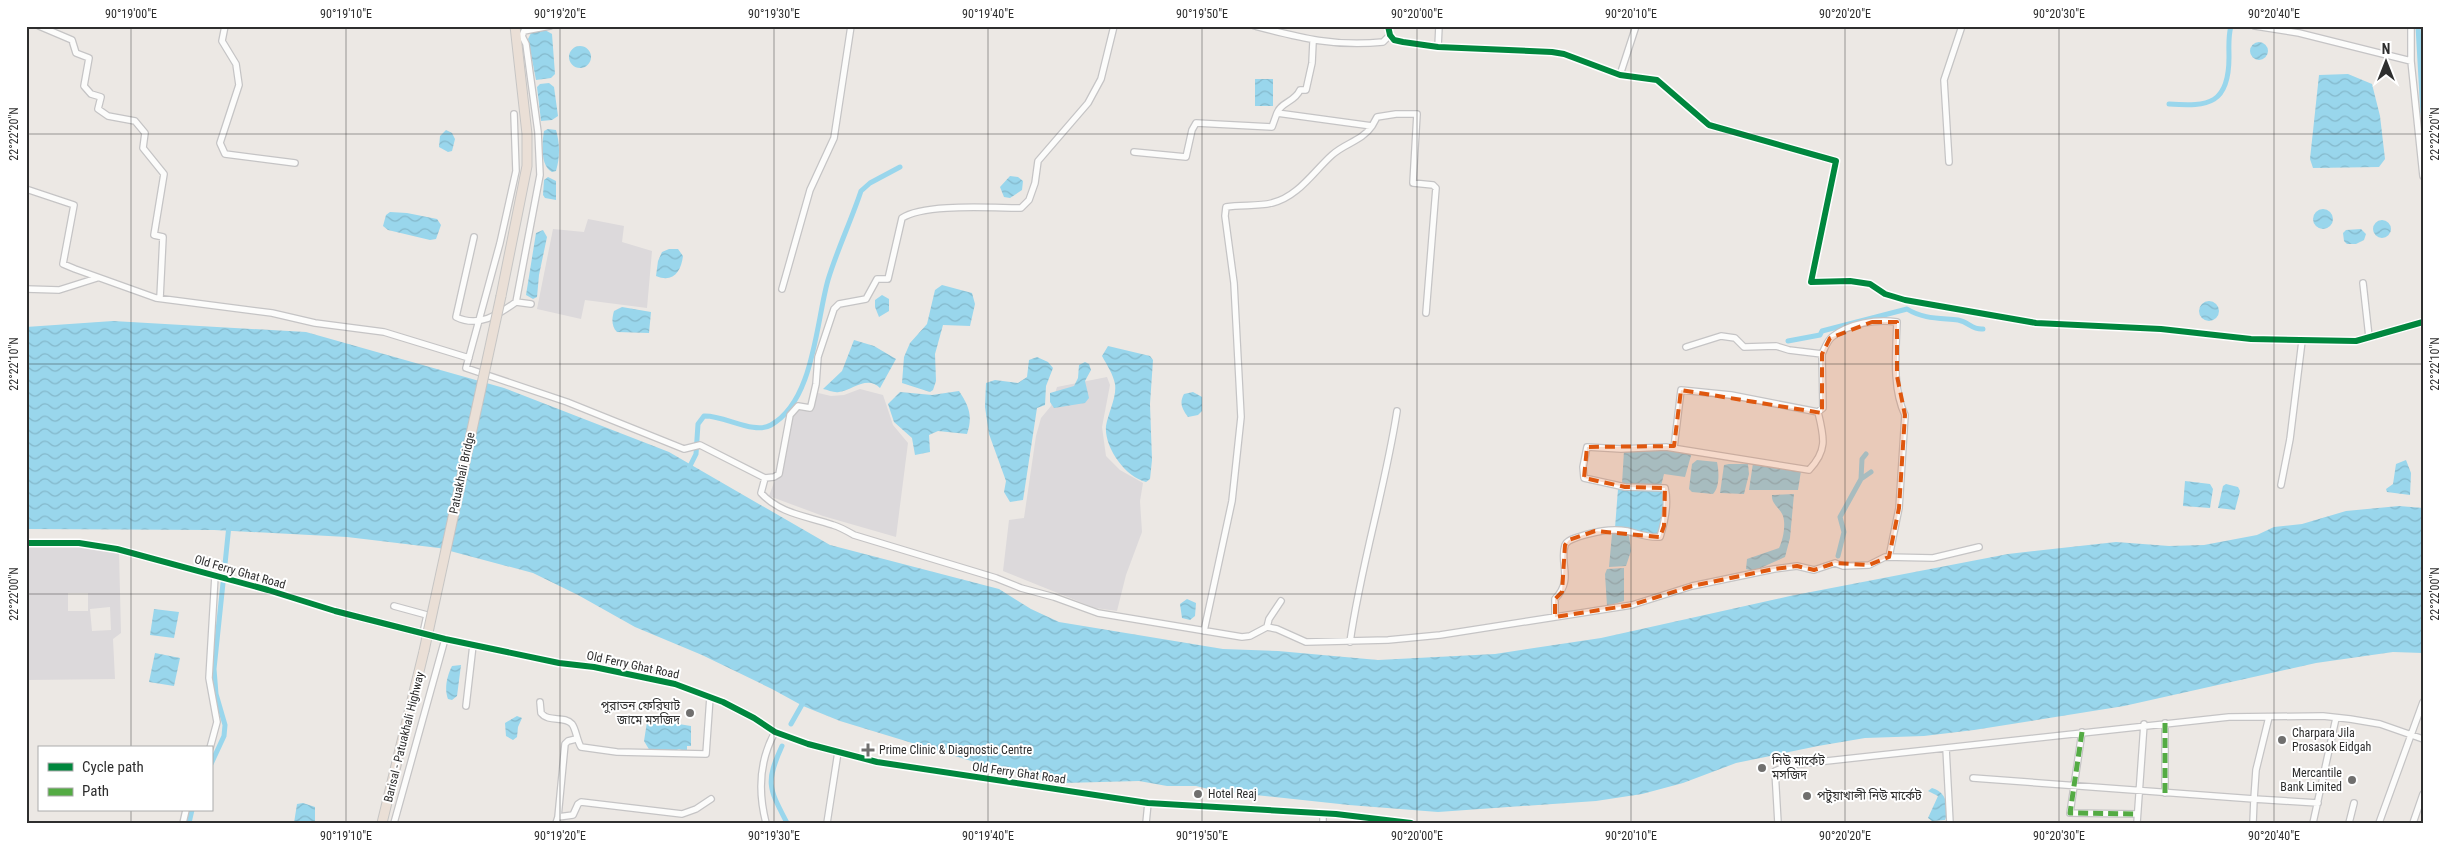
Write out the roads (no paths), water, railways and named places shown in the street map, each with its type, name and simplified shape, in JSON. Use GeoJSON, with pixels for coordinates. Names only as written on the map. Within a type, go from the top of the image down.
{"type":"FeatureCollection","features":[{"type":"Feature","properties":{"kind":"highway","name":"Patuakhali Bridge"},"geometry":{"type":"LineString","coordinates":[[424,652],[501,296],[527,166],[526,125],[515,26]]}},
{"type":"Feature","properties":{"kind":"highway","name":"Barisal - Patuakhali Highway"},"geometry":{"type":"LineString","coordinates":[[382,823],[424,652]]}},
{"type":"Feature","properties":{"kind":"street"},"geometry":{"type":"LineString","coordinates":[[39,26],[72,40],[76,53],[89,58],[84,86],[91,94],[101,97],[98,109],[108,116],[135,121],[145,133],[143,148],[164,174],[154,235],[163,237],[160,298]]}},
{"type":"Feature","properties":{"kind":"street"},"geometry":{"type":"LineString","coordinates":[[225,26],[222,41],[236,64],[238,85],[220,143],[225,154],[295,163]]}},
{"type":"Feature","properties":{"kind":"street"},"geometry":{"type":"LineString","coordinates":[[516,302],[540,175],[538,132],[526,44],[522,36],[524,32],[550,26]]}},
{"type":"Feature","properties":{"kind":"street"},"geometry":{"type":"LineString","coordinates":[[782,289],[810,190],[834,138],[851,26]]}},
{"type":"Feature","properties":{"kind":"street"},"geometry":{"type":"LineString","coordinates":[[514,114],[516,171],[500,243],[466,368],[566,402],[684,448],[700,444],[765,478],[774,477],[779,474],[790,414],[798,406],[810,408],[811,406],[816,384],[818,357],[834,309],[839,304],[866,299],[877,279],[888,278],[902,218],[907,214],[928,211],[965,208],[1021,208],[1029,200],[1035,183],[1038,161],[1088,103],[1102,78],[1114,26]]}},
{"type":"Feature","properties":{"kind":"street"},"geometry":{"type":"LineString","coordinates":[[1255,26],[1313,42],[1363,44],[1383,42],[1390,35]]}},
{"type":"Feature","properties":{"kind":"street"},"geometry":{"type":"LineString","coordinates":[[1388,26],[1390,35],[1394,40],[1438,47],[1558,53],[1620,75],[1657,80],[1709,125],[1836,161],[1811,282],[1850,281],[1870,284],[1885,294],[1905,300],[2036,323],[2161,329],[2250,340],[2356,341],[2423,322]]}},
{"type":"Feature","properties":{"kind":"street"},"geometry":{"type":"LineString","coordinates":[[1438,47],[1439,26]]}},
{"type":"Feature","properties":{"kind":"street"},"geometry":{"type":"LineString","coordinates":[[1620,75],[1636,26]]}},
{"type":"Feature","properties":{"kind":"street"},"geometry":{"type":"LineString","coordinates":[[1949,162],[1944,80],[1962,26]]}},
{"type":"Feature","properties":{"kind":"street"},"geometry":{"type":"LineString","coordinates":[[2255,26],[2306,34],[2411,61]]}},
{"type":"Feature","properties":{"kind":"street"},"geometry":{"type":"LineString","coordinates":[[2411,26],[2411,61],[2423,176]]}},
{"type":"Feature","properties":{"kind":"street"},"geometry":{"type":"LineString","coordinates":[[1134,152],[1186,157],[1192,130],[1196,124],[1272,127],[1279,108],[1295,98],[1300,90],[1306,90],[1312,63],[1313,42]]}},
{"type":"Feature","properties":{"kind":"street"},"geometry":{"type":"LineString","coordinates":[[1276,113],[1372,126]]}},
{"type":"Feature","properties":{"kind":"street"},"geometry":{"type":"LineString","coordinates":[[1204,631],[1232,501],[1241,417],[1234,283],[1225,216],[1226,208],[1273,203],[1292,193],[1318,171],[1332,155],[1348,144],[1361,139],[1377,117],[1384,114],[1417,114],[1413,183],[1433,185],[1436,188],[1426,313]]}},
{"type":"Feature","properties":{"kind":"street"},"geometry":{"type":"LineString","coordinates":[[26,189],[74,205],[63,264],[160,298],[384,332],[469,358]]}},
{"type":"Feature","properties":{"kind":"street"},"geometry":{"type":"LineString","coordinates":[[474,237],[456,316],[478,322],[499,314],[516,302],[531,304]]}},
{"type":"Feature","properties":{"kind":"street"},"geometry":{"type":"LineString","coordinates":[[26,290],[59,290],[98,277]]}},
{"type":"Feature","properties":{"kind":"street"},"geometry":{"type":"LineString","coordinates":[[2363,283],[2370,337]]}},
{"type":"Feature","properties":{"kind":"street"},"geometry":{"type":"LineString","coordinates":[[1674,448],[1681,390],[1730,396],[1818,412],[1823,408],[1822,354],[1830,338],[1840,332],[1872,322],[1883,320],[1897,322],[1897,376],[1900,405],[1905,415],[1899,508],[1889,557]]}},
{"type":"Feature","properties":{"kind":"street"},"geometry":{"type":"LineString","coordinates":[[1686,347],[1721,336],[1735,338],[1744,347],[1776,346],[1789,350],[1822,354]]}},
{"type":"Feature","properties":{"kind":"street"},"geometry":{"type":"LineString","coordinates":[[2281,485],[2290,439],[2302,341]]}},
{"type":"Feature","properties":{"kind":"street"},"geometry":{"type":"LineString","coordinates":[[1350,642],[1369,541],[1390,459],[1397,411]]}},
{"type":"Feature","properties":{"kind":"street"},"geometry":{"type":"LineString","coordinates":[[1555,617],[1555,600],[1562,592],[1565,576],[1565,545],[1570,540],[1594,531],[1624,531],[1650,538],[1660,537],[1664,526],[1668,498],[1665,488],[1625,487],[1584,478],[1583,467],[1587,447],[1621,449],[1674,448],[1809,470],[1818,461],[1823,448],[1824,435],[1818,412]]}},
{"type":"Feature","properties":{"kind":"street"},"geometry":{"type":"LineString","coordinates":[[765,478],[761,493],[770,503],[803,518],[832,524],[854,535],[996,578],[1021,588],[1054,596],[1098,613],[1204,631],[1250,636],[1267,627],[1277,628],[1306,642],[1350,642],[1440,635],[1632,605],[1692,586],[1774,569],[1797,566],[1814,570],[1835,563],[1843,566],[1869,566],[1889,557],[1933,558],[1979,546]]}},
{"type":"Feature","properties":{"kind":"street","name":"Old Ferry Ghat Road"},"geometry":{"type":"LineString","coordinates":[[26,543],[79,543],[117,549],[335,611],[445,639],[559,663],[594,667],[675,684],[710,697],[754,718],[775,732],[838,752],[922,771],[1148,803],[1323,813],[1379,821],[1411,823]]}},
{"type":"Feature","properties":{"kind":"street"},"geometry":{"type":"LineString","coordinates":[[211,746],[217,722],[208,678],[215,576]]}},
{"type":"Feature","properties":{"kind":"street"},"geometry":{"type":"LineString","coordinates":[[1267,627],[1269,619],[1281,601]]}},
{"type":"Feature","properties":{"kind":"street"},"geometry":{"type":"LineString","coordinates":[[394,606],[427,615],[424,633]]}},
{"type":"Feature","properties":{"kind":"street"},"geometry":{"type":"LineString","coordinates":[[394,823],[445,639]]}},
{"type":"Feature","properties":{"kind":"street"},"geometry":{"type":"LineString","coordinates":[[466,706],[473,645]]}},
{"type":"Feature","properties":{"kind":"street"},"geometry":{"type":"LineString","coordinates":[[540,702],[543,716],[569,722],[573,725],[576,740],[581,747],[617,752],[706,754],[710,697]]}},
{"type":"Feature","properties":{"kind":"street"},"geometry":{"type":"LineString","coordinates":[[2379,823],[2423,702]]}},
{"type":"Feature","properties":{"kind":"street"},"geometry":{"type":"LineString","coordinates":[[1778,823],[1776,771],[1790,766],[2144,724],[2229,717],[2323,716],[2380,724],[2423,739]]}},
{"type":"Feature","properties":{"kind":"street"},"geometry":{"type":"LineString","coordinates":[[2253,823],[2256,770],[2268,717]]}},
{"type":"Feature","properties":{"kind":"street"},"geometry":{"type":"LineString","coordinates":[[2313,823],[2336,718]]}},
{"type":"Feature","properties":{"kind":"street"},"geometry":{"type":"LineString","coordinates":[[2165,722],[2165,793]]}},
{"type":"Feature","properties":{"kind":"street"},"geometry":{"type":"LineString","coordinates":[[2137,823],[2144,724]]}},
{"type":"Feature","properties":{"kind":"street"},"geometry":{"type":"LineString","coordinates":[[766,823],[762,804],[761,772],[767,747],[775,732]]}},
{"type":"Feature","properties":{"kind":"street"},"geometry":{"type":"LineString","coordinates":[[2082,732],[2070,813],[2137,814]]}},
{"type":"Feature","properties":{"kind":"street"},"geometry":{"type":"LineString","coordinates":[[576,740],[568,741],[565,744],[557,820],[573,815],[578,804],[581,802],[682,814],[696,809],[711,799]]}},
{"type":"Feature","properties":{"kind":"street"},"geometry":{"type":"LineString","coordinates":[[1946,748],[1950,823]]}},
{"type":"Feature","properties":{"kind":"street"},"geometry":{"type":"LineString","coordinates":[[827,823],[838,752]]}},
{"type":"Feature","properties":{"kind":"street"},"geometry":{"type":"LineString","coordinates":[[1973,778],[2318,803]]}},
{"type":"Feature","properties":{"kind":"street"},"geometry":{"type":"LineString","coordinates":[[2413,823],[2423,794]]}},
{"type":"Feature","properties":{"kind":"street"},"geometry":{"type":"LineString","coordinates":[[1146,823],[1148,803]]}},
{"type":"Feature","properties":{"kind":"street"},"geometry":{"type":"LineString","coordinates":[[2349,823],[2354,803]]}},
{"type":"Feature","properties":{"kind":"street"},"geometry":{"type":"LineString","coordinates":[[1323,813],[1323,823]]}},
{"type":"Feature","properties":{"kind":"water"},"geometry":{"type":"Polygon","coordinates":[[[545,30],[552,34],[555,74],[551,78],[536,80],[528,39],[531,33],[545,30]]]}},
{"type":"Feature","properties":{"kind":"water"},"geometry":{"type":"Polygon","coordinates":[[[2259,42],[2265,45],[2268,51],[2265,57],[2259,60],[2253,57],[2250,51],[2253,45],[2259,42]]]}},
{"type":"Feature","properties":{"kind":"water"},"geometry":{"type":"Polygon","coordinates":[[[580,46],[588,49],[591,57],[588,65],[580,68],[572,65],[569,57],[572,49],[580,46]]]}},
{"type":"Feature","properties":{"kind":"water"},"geometry":{"type":"Polygon","coordinates":[[[2348,74],[2372,84],[2380,116],[2385,159],[2379,167],[2313,168],[2310,159],[2319,75],[2348,74]]]}},
{"type":"Feature","properties":{"kind":"water"},"geometry":{"type":"Polygon","coordinates":[[[1255,79],[1273,79],[1273,106],[1255,106],[1255,79]]]}},
{"type":"Feature","properties":{"kind":"water"},"geometry":{"type":"Polygon","coordinates":[[[549,83],[554,87],[558,116],[552,120],[541,121],[537,87],[540,84],[549,83]]]}},
{"type":"Feature","properties":{"kind":"water"},"geometry":{"type":"Polygon","coordinates":[[[548,129],[556,130],[559,145],[556,171],[552,172],[545,165],[543,154],[544,131],[548,129]]]}},
{"type":"Feature","properties":{"kind":"water"},"geometry":{"type":"Polygon","coordinates":[[[446,130],[452,133],[455,139],[452,151],[448,152],[439,147],[440,136],[446,130]]]}},
{"type":"Feature","properties":{"kind":"water"},"geometry":{"type":"Polygon","coordinates":[[[1010,176],[1018,177],[1023,181],[1022,190],[1010,198],[1004,197],[1000,187],[1010,176]]]}},
{"type":"Feature","properties":{"kind":"water"},"geometry":{"type":"Polygon","coordinates":[[[548,177],[556,181],[556,200],[545,198],[543,195],[544,180],[548,177]]]}},
{"type":"Feature","properties":{"kind":"water"},"geometry":{"type":"Polygon","coordinates":[[[2323,209],[2330,212],[2333,219],[2330,226],[2323,229],[2316,226],[2313,219],[2316,212],[2323,209]]]}},
{"type":"Feature","properties":{"kind":"water"},"geometry":{"type":"Polygon","coordinates":[[[390,212],[407,213],[437,219],[441,225],[436,239],[430,240],[388,230],[383,226],[386,215],[390,212]]]}},
{"type":"Feature","properties":{"kind":"water"},"geometry":{"type":"Polygon","coordinates":[[[2382,220],[2388,223],[2391,229],[2388,235],[2382,238],[2376,235],[2373,229],[2376,223],[2382,220]]]}},
{"type":"Feature","properties":{"kind":"water"},"geometry":{"type":"Polygon","coordinates":[[[2361,229],[2366,234],[2364,240],[2356,244],[2347,244],[2344,241],[2343,233],[2346,230],[2361,229]]]}},
{"type":"Feature","properties":{"kind":"water"},"geometry":{"type":"Polygon","coordinates":[[[543,230],[547,237],[539,275],[537,297],[533,299],[526,295],[536,233],[543,230]]]}},
{"type":"Feature","properties":{"kind":"water"},"geometry":{"type":"Polygon","coordinates":[[[669,249],[678,249],[683,256],[680,267],[675,275],[671,277],[662,278],[656,276],[658,261],[662,252],[669,249]]]}},
{"type":"Feature","properties":{"kind":"water"},"geometry":{"type":"Polygon","coordinates":[[[942,285],[972,293],[975,304],[970,326],[943,325],[935,354],[936,381],[933,390],[930,392],[902,383],[904,357],[910,343],[927,324],[935,290],[942,285]]]}},
{"type":"Feature","properties":{"kind":"water"},"geometry":{"type":"Polygon","coordinates":[[[882,295],[889,299],[889,311],[879,317],[875,307],[875,300],[882,295]]]}},
{"type":"Feature","properties":{"kind":"water"},"geometry":{"type":"Polygon","coordinates":[[[2209,301],[2216,304],[2219,311],[2216,318],[2209,321],[2202,318],[2199,311],[2202,304],[2209,301]]]}},
{"type":"Feature","properties":{"kind":"water"},"geometry":{"type":"Polygon","coordinates":[[[622,307],[651,312],[649,333],[617,332],[613,325],[613,314],[614,311],[622,307]]]}},
{"type":"Feature","properties":{"kind":"water"},"geometry":{"type":"Polygon","coordinates":[[[113,321],[306,332],[504,388],[669,452],[830,545],[999,589],[1031,609],[1059,622],[1223,649],[1278,651],[1378,660],[1495,654],[1601,638],[1790,596],[2008,554],[2116,542],[2169,546],[2204,545],[2257,535],[2274,527],[2302,524],[2346,511],[2399,506],[2423,508],[2423,653],[2393,652],[2316,663],[2124,706],[1974,730],[1924,736],[1865,738],[1818,746],[1736,763],[1683,783],[1642,794],[1596,801],[1438,812],[1349,805],[1217,791],[1196,786],[1167,786],[1139,781],[1063,783],[1047,781],[991,767],[840,721],[803,706],[702,655],[635,627],[578,595],[533,573],[439,548],[347,537],[214,530],[26,529],[26,327],[113,321]]]}},
{"type":"Feature","properties":{"kind":"water"},"geometry":{"type":"Polygon","coordinates":[[[854,340],[874,346],[896,359],[880,388],[875,384],[865,383],[839,392],[823,389],[842,371],[854,340]]]}},
{"type":"Feature","properties":{"kind":"water"},"geometry":{"type":"Polygon","coordinates":[[[1108,346],[1150,356],[1153,360],[1150,404],[1152,460],[1150,479],[1146,482],[1138,479],[1124,468],[1117,460],[1108,443],[1106,426],[1114,400],[1115,384],[1102,356],[1108,346]]]}},
{"type":"Feature","properties":{"kind":"water"},"geometry":{"type":"Polygon","coordinates":[[[1037,357],[1048,362],[1053,368],[1046,386],[1045,405],[1037,408],[1023,500],[1010,502],[1004,492],[1006,481],[989,434],[985,407],[986,383],[995,380],[1018,383],[1027,377],[1029,360],[1037,357]]]}},
{"type":"Feature","properties":{"kind":"water"},"geometry":{"type":"Polygon","coordinates":[[[1085,362],[1089,364],[1091,370],[1085,381],[1089,398],[1085,403],[1054,408],[1050,402],[1050,393],[1074,386],[1078,378],[1079,365],[1085,362]]]}},
{"type":"Feature","properties":{"kind":"water"},"geometry":{"type":"Polygon","coordinates":[[[959,391],[970,416],[967,434],[938,431],[929,435],[930,452],[915,455],[912,438],[894,422],[888,404],[900,392],[932,395],[959,391]]]}},
{"type":"Feature","properties":{"kind":"water"},"geometry":{"type":"Polygon","coordinates":[[[1193,392],[1202,397],[1202,411],[1198,415],[1188,417],[1181,403],[1184,394],[1193,392]]]}},
{"type":"Feature","properties":{"kind":"water"},"geometry":{"type":"Polygon","coordinates":[[[1649,449],[1692,452],[1685,477],[1664,474],[1661,486],[1622,484],[1624,450],[1649,449]]]}},
{"type":"Feature","properties":{"kind":"water"},"geometry":{"type":"Polygon","coordinates":[[[1697,460],[1717,462],[1718,483],[1713,494],[1692,492],[1689,489],[1692,464],[1697,460]]]}},
{"type":"Feature","properties":{"kind":"water"},"geometry":{"type":"Polygon","coordinates":[[[2406,460],[2411,473],[2410,495],[2387,492],[2386,489],[2393,484],[2396,464],[2406,460]]]}},
{"type":"Feature","properties":{"kind":"water"},"geometry":{"type":"Polygon","coordinates":[[[1753,463],[1801,471],[1798,490],[1749,490],[1753,463]]]}},
{"type":"Feature","properties":{"kind":"water"},"geometry":{"type":"Polygon","coordinates":[[[1748,464],[1749,474],[1744,494],[1720,493],[1724,465],[1748,464]]]}},
{"type":"Feature","properties":{"kind":"water"},"geometry":{"type":"Polygon","coordinates":[[[2185,481],[2210,484],[2213,489],[2210,508],[2183,506],[2185,481]]]}},
{"type":"Feature","properties":{"kind":"water"},"geometry":{"type":"Polygon","coordinates":[[[2226,484],[2238,487],[2240,491],[2235,510],[2218,508],[2223,486],[2226,484]]]}},
{"type":"Feature","properties":{"kind":"water"},"geometry":{"type":"Polygon","coordinates":[[[1618,489],[1662,491],[1665,494],[1660,533],[1643,533],[1615,528],[1618,489]]]}},
{"type":"Feature","properties":{"kind":"water"},"geometry":{"type":"Polygon","coordinates":[[[1794,494],[1790,538],[1785,557],[1754,571],[1746,569],[1747,559],[1779,548],[1784,532],[1784,520],[1782,513],[1773,501],[1772,495],[1794,494]]]}},
{"type":"Feature","properties":{"kind":"water"},"geometry":{"type":"Polygon","coordinates":[[[1612,534],[1629,535],[1631,551],[1626,566],[1609,567],[1612,534]]]}},
{"type":"Feature","properties":{"kind":"water"},"geometry":{"type":"Polygon","coordinates":[[[1624,568],[1624,601],[1607,606],[1605,574],[1607,569],[1624,568]]]}},
{"type":"Feature","properties":{"kind":"water"},"geometry":{"type":"Polygon","coordinates":[[[1187,599],[1196,603],[1195,616],[1190,620],[1182,618],[1180,604],[1187,599]]]}},
{"type":"Feature","properties":{"kind":"water"},"geometry":{"type":"Polygon","coordinates":[[[154,609],[179,612],[174,638],[150,635],[154,609]]]}},
{"type":"Feature","properties":{"kind":"water"},"geometry":{"type":"Polygon","coordinates":[[[155,653],[180,658],[174,686],[149,682],[155,653]]]}},
{"type":"Feature","properties":{"kind":"water"},"geometry":{"type":"Polygon","coordinates":[[[461,665],[457,696],[452,700],[448,699],[446,687],[450,670],[452,666],[461,665]]]}},
{"type":"Feature","properties":{"kind":"water"},"geometry":{"type":"Polygon","coordinates":[[[517,716],[522,718],[518,727],[517,737],[513,740],[506,736],[505,723],[517,716]]]}},
{"type":"Feature","properties":{"kind":"water"},"geometry":{"type":"Polygon","coordinates":[[[660,721],[691,726],[691,746],[687,746],[687,752],[679,749],[672,752],[666,750],[650,751],[644,741],[647,722],[660,721]]]}},
{"type":"Feature","properties":{"kind":"water"},"geometry":{"type":"Polygon","coordinates":[[[1932,788],[1941,793],[1946,801],[1947,816],[1945,820],[1932,821],[1928,818],[1938,796],[1928,791],[1932,788]]]}},
{"type":"Feature","properties":{"kind":"water"},"geometry":{"type":"Polygon","coordinates":[[[303,803],[315,807],[315,823],[294,823],[297,804],[303,803]]]}},
{"type":"Feature","properties":{"kind":"waterway"},"geometry":{"type":"LineString","coordinates":[[2169,104],[2195,105],[2206,103],[2221,93],[2228,73],[2231,26]]}},
{"type":"Feature","properties":{"kind":"waterway"},"geometry":{"type":"LineString","coordinates":[[2418,26],[2423,115]]}},
{"type":"Feature","properties":{"kind":"waterway"},"geometry":{"type":"LineString","coordinates":[[689,468],[696,454],[698,424],[704,416],[721,418],[756,428],[771,425],[785,414],[805,380],[828,280],[861,191],[870,183],[900,167]]}},
{"type":"Feature","properties":{"kind":"waterway"},"geometry":{"type":"LineString","coordinates":[[1788,341],[1820,335],[1822,331],[1907,309],[1925,316],[1958,320],[1983,329]]}},
{"type":"Feature","properties":{"kind":"waterway"},"geometry":{"type":"LineString","coordinates":[[1861,479],[1862,459],[1866,454]]}},
{"type":"Feature","properties":{"kind":"waterway"},"geometry":{"type":"LineString","coordinates":[[1838,556],[1844,532],[1840,517],[1861,479],[1871,472]]}},
{"type":"Feature","properties":{"kind":"waterway"},"geometry":{"type":"LineString","coordinates":[[224,574],[229,525]]}},
{"type":"Feature","properties":{"kind":"waterway"},"geometry":{"type":"LineString","coordinates":[[212,762],[224,736],[225,725],[216,694],[214,669],[223,583]]}},
{"type":"Feature","properties":{"kind":"waterway"},"geometry":{"type":"LineString","coordinates":[[791,724],[804,701]]}},
{"type":"Feature","properties":{"kind":"waterway"},"geometry":{"type":"LineString","coordinates":[[782,746],[773,769],[771,785],[776,801],[787,823]]}},
{"type":"Feature","properties":{"kind":"waterway"},"geometry":{"type":"LineString","coordinates":[[189,823],[192,812]]}},
{"type":"Feature","properties":{"kind":"place","name":"পুরাতন ফেরিঘাট জামে মসজিদ"},"geometry":{"type":"Point","coordinates":[690,713]}},
{"type":"Feature","properties":{"kind":"place","name":"Charpara Jila Prosasok Eidgah"},"geometry":{"type":"Point","coordinates":[2282,740]}},
{"type":"Feature","properties":{"kind":"place","name":"Prime Clinic & Diagnostic Centre"},"geometry":{"type":"Point","coordinates":[868,750]}},
{"type":"Feature","properties":{"kind":"place","name":"নিউ মার্কেট মসজিদ"},"geometry":{"type":"Point","coordinates":[1762,768]}},
{"type":"Feature","properties":{"kind":"place","name":"Mercantile Bank Limited"},"geometry":{"type":"Point","coordinates":[2352,780]}},
{"type":"Feature","properties":{"kind":"place","name":"Hotel Reaj"},"geometry":{"type":"Point","coordinates":[1198,794]}},
{"type":"Feature","properties":{"kind":"place","name":"পটুয়াখালী নিউ মার্কেট"},"geometry":{"type":"Point","coordinates":[1807,796]}}]}
